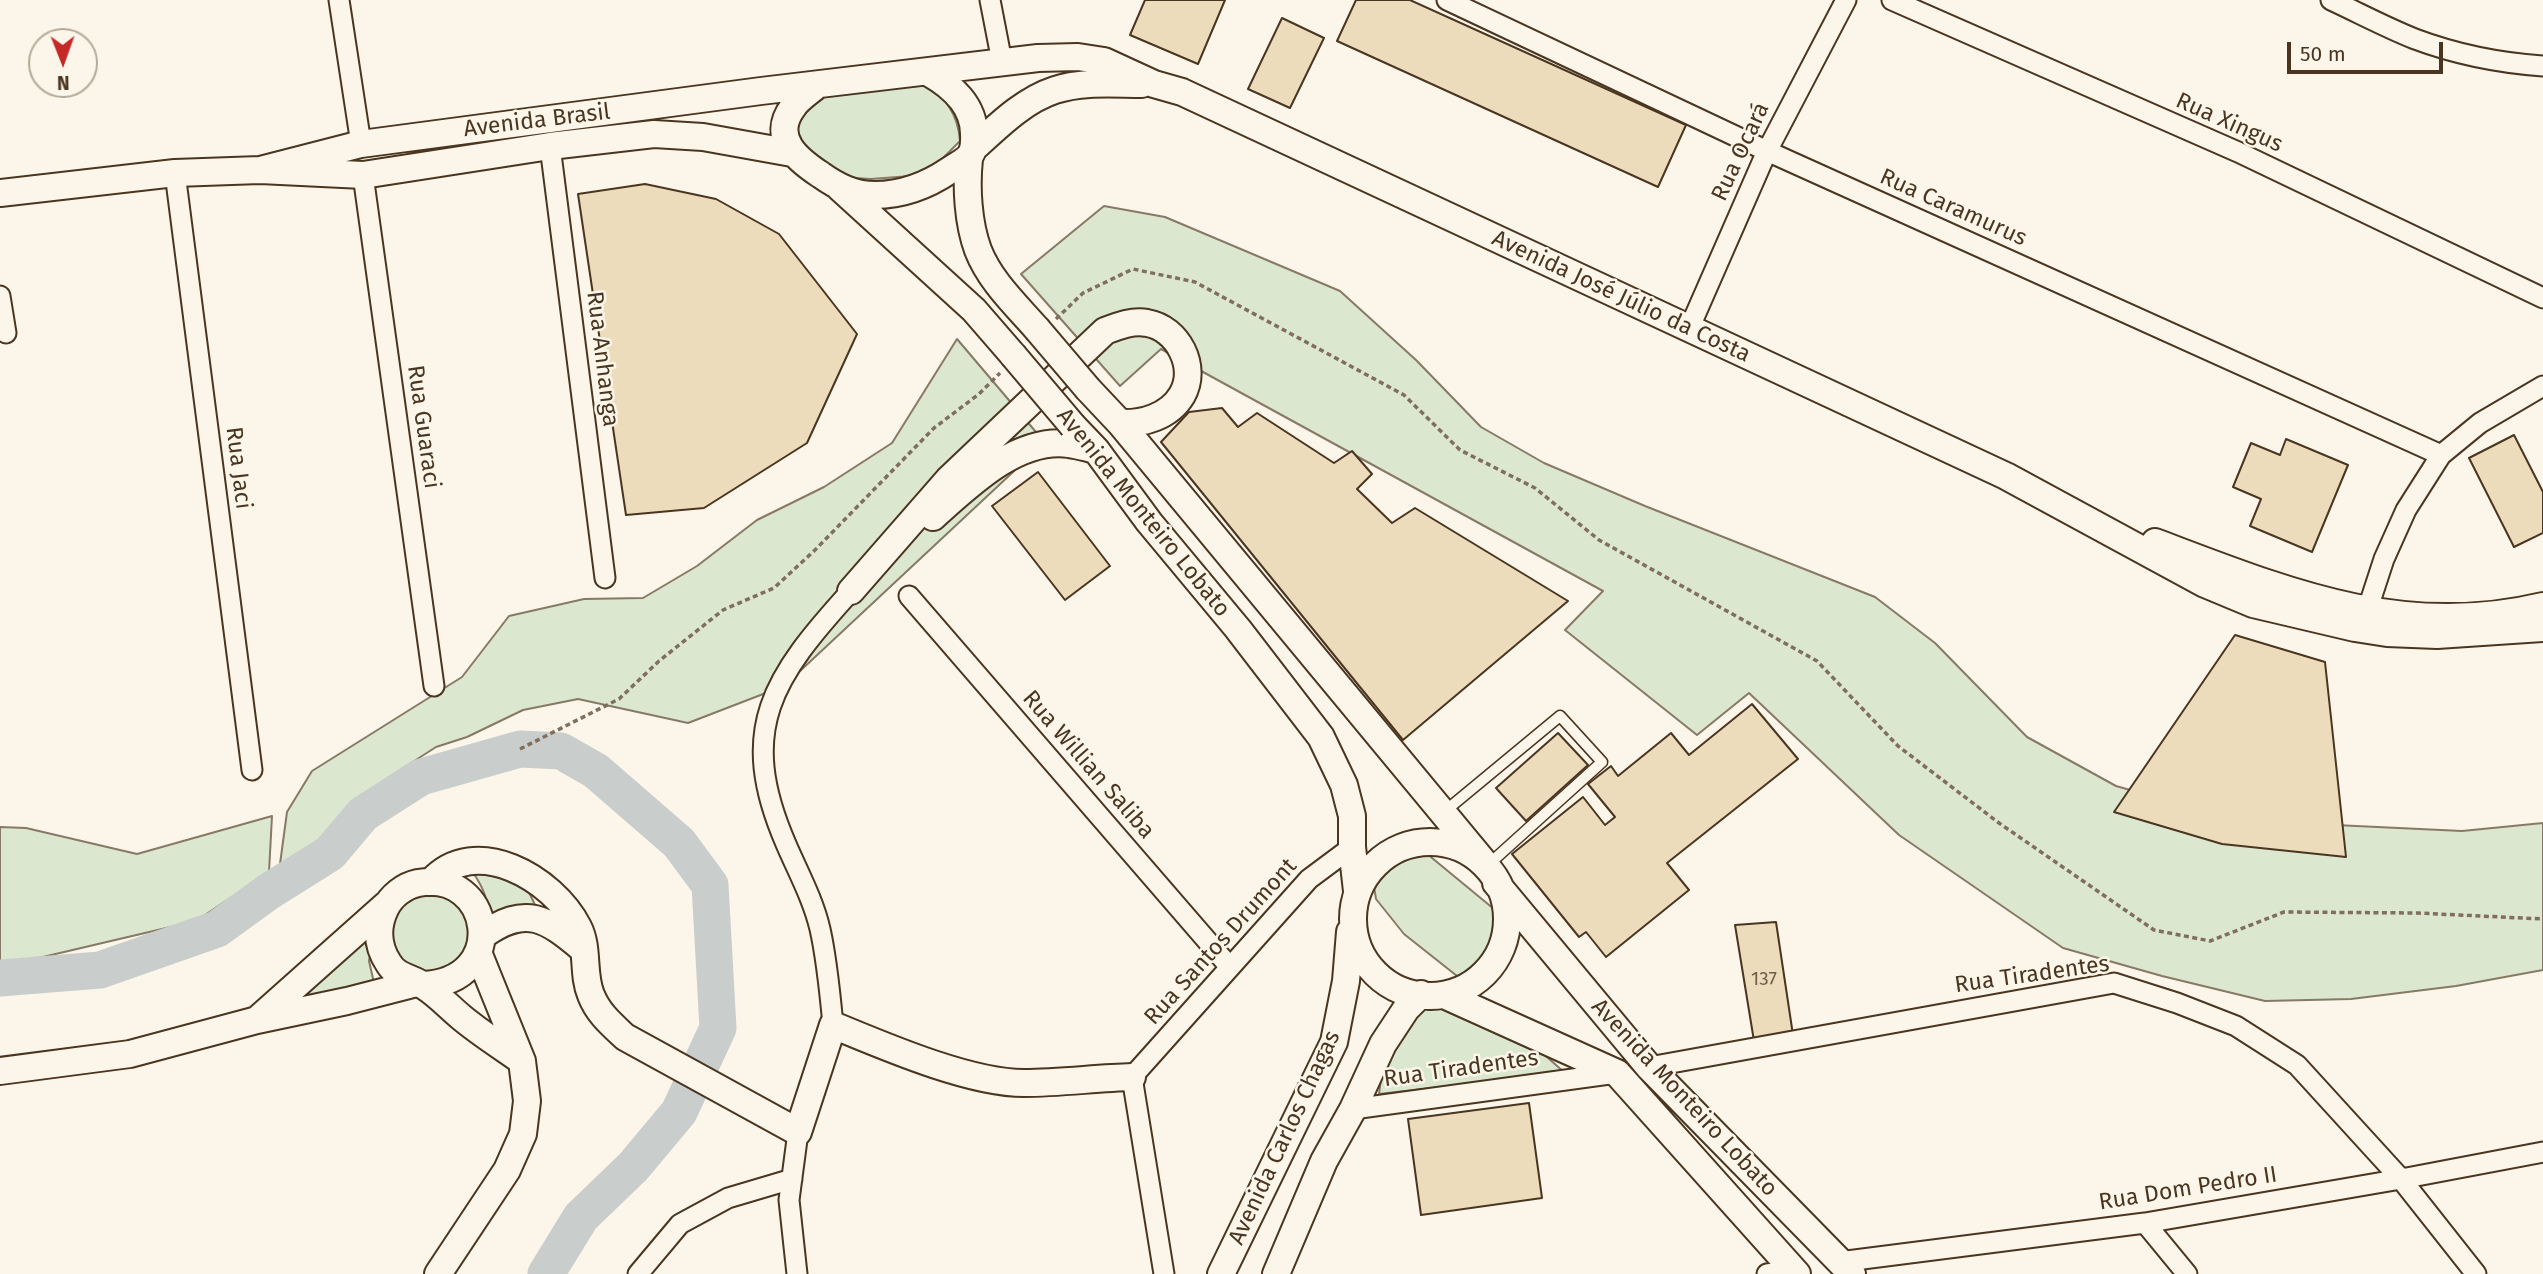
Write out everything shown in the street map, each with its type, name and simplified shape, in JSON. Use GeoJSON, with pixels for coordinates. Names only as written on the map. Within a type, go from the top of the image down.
{"type":"FeatureCollection","features":[{"type":"Feature","properties":{"kind":"main road","name":"Avenida José Júlio da Costa"},"geometry":{"type":"LineString","coordinates":[[816,86],[1038,58],[1104,61],[1154,84],[1182,92],[2006,476],[2205,584],[2253,604],[2387,633],[2437,635],[2543,628]]}},
{"type":"Feature","properties":{"kind":"main road"},"geometry":{"type":"LineString","coordinates":[[816,86],[793,106],[787,118],[786,141],[792,153],[838,187],[872,195],[891,194],[913,189],[972,153],[974,122],[967,108],[949,84],[929,73]]}},
{"type":"Feature","properties":{"kind":"main road","name":"Avenida José Júlio da Costa"},"geometry":{"type":"LineString","coordinates":[[972,153],[1020,108],[1054,90],[1093,83],[1154,84]]}},
{"type":"Feature","properties":{"kind":"main road","name":"Avenida Brasil"},"geometry":{"type":"LineString","coordinates":[[260,170],[361,144],[816,86]]}},
{"type":"Feature","properties":{"kind":"main road","name":"Avenida Brasil"},"geometry":{"type":"LineString","coordinates":[[0,193],[174,173],[260,170],[363,175],[550,146],[654,134],[703,137],[792,153]]}},
{"type":"Feature","properties":{"kind":"main road","name":"Avenida Monteiro Lobato"},"geometry":{"type":"LineString","coordinates":[[972,153],[966,186],[978,250],[1003,290],[1120,423],[1444,812],[1649,1067],[1846,1268]]}},
{"type":"Feature","properties":{"kind":"main road","name":"Avenida Monteiro Lobato"},"geometry":{"type":"LineString","coordinates":[[838,187],[974,310],[1096,450],[1149,522],[1238,629],[1321,737],[1344,785],[1352,816],[1354,904]]}},
{"type":"Feature","properties":{"kind":"main road"},"geometry":{"type":"LineString","coordinates":[[851,591],[948,480],[1105,331],[1146,322],[1164,329],[1177,340],[1184,353],[1186,373],[1183,394],[1173,406],[1154,418],[1140,424],[1120,423]]}},
{"type":"Feature","properties":{"kind":"main road"},"geometry":{"type":"LineString","coordinates":[[851,591],[974,482],[1010,457],[1029,448],[1056,443],[1069,443],[1096,450]]}},
{"type":"Feature","properties":{"kind":"main road","name":"Avenida José Júlio da Costa"},"geometry":{"type":"LineString","coordinates":[[2084,520],[2134,534],[2300,596],[2367,611],[2439,618],[2478,616],[2543,606]]}},
{"type":"Feature","properties":{"kind":"main road"},"geometry":{"type":"LineString","coordinates":[[1436,842],[1472,855],[1492,874],[1505,901],[1507,922],[1504,942],[1481,977],[1464,988],[1433,995],[1409,993],[1379,978],[1358,950],[1354,904],[1370,870],[1388,853],[1411,844],[1436,842]]}},
{"type":"Feature","properties":{"kind":"main road"},"geometry":{"type":"LineString","coordinates":[[431,882],[441,870],[457,863],[482,859],[529,876],[564,905],[579,928],[585,951],[590,994],[603,1017],[625,1037],[798,1132],[833,1025],[972,1075],[1022,1083],[1132,1077]]}},
{"type":"Feature","properties":{"kind":"main road"},"geometry":{"type":"LineString","coordinates":[[257,1020],[399,892],[414,884],[448,884],[462,892],[474,905],[480,920],[480,944],[522,1061],[527,1101],[523,1134],[507,1170],[438,1274]]}},
{"type":"Feature","properties":{"kind":"main road"},"geometry":{"type":"LineString","coordinates":[[387,904],[380,920],[378,938],[382,954],[392,969],[420,984],[522,1061]]}},
{"type":"Feature","properties":{"kind":"main road","name":"Avenida Carlos Chagas"},"geometry":{"type":"LineString","coordinates":[[1221,1274],[1334,1042],[1346,981],[1354,904]]}},
{"type":"Feature","properties":{"kind":"main road"},"geometry":{"type":"LineString","coordinates":[[0,1071],[130,1054],[257,1020],[420,984],[440,984],[456,978],[470,967],[480,944],[509,919],[536,918],[560,930],[585,951]]}},
{"type":"Feature","properties":{"kind":"main road","name":"Avenida Monteiro Lobato"},"geometry":{"type":"LineString","coordinates":[[1433,995],[1617,1073],[1796,1272]]}},
{"type":"Feature","properties":{"kind":"main road","name":"Avenida Carlos Chagas"},"geometry":{"type":"LineString","coordinates":[[1276,1274],[1324,1161],[1353,1109],[1383,1044],[1406,1009],[1433,995]]}},
{"type":"Feature","properties":{"kind":"street"},"geometry":{"type":"LineString","coordinates":[[340,0],[361,144]]}},
{"type":"Feature","properties":{"kind":"street"},"geometry":{"type":"LineString","coordinates":[[990,0],[1002,62]]}},
{"type":"Feature","properties":{"kind":"street","name":"Rua Caramurus"},"geometry":{"type":"LineString","coordinates":[[1447,0],[1767,150],[2441,455]]}},
{"type":"Feature","properties":{"kind":"street","name":"Rua Ocará"},"geometry":{"type":"LineString","coordinates":[[1689,330],[1767,150],[1846,0]]}},
{"type":"Feature","properties":{"kind":"street","name":"Rua Xingus"},"geometry":{"type":"LineString","coordinates":[[1892,0],[2238,152],[2543,298]]}},
{"type":"Feature","properties":{"kind":"street"},"geometry":{"type":"LineString","coordinates":[[2331,0],[2415,39],[2456,52],[2543,66]]}},
{"type":"Feature","properties":{"kind":"street","name":"Rua Anhanga"},"geometry":{"type":"LineString","coordinates":[[550,146],[605,578]]}},
{"type":"Feature","properties":{"kind":"street","name":"Rua Jaci"},"geometry":{"type":"LineString","coordinates":[[174,173],[252,769]]}},
{"type":"Feature","properties":{"kind":"street","name":"Rua Guaraci"},"geometry":{"type":"LineString","coordinates":[[363,175],[434,686]]}},
{"type":"Feature","properties":{"kind":"street"},"geometry":{"type":"LineString","coordinates":[[0,296],[6,333]]}},
{"type":"Feature","properties":{"kind":"street"},"geometry":{"type":"LineString","coordinates":[[2367,611],[2406,510],[2441,455],[2480,423],[2543,386]]}},
{"type":"Feature","properties":{"kind":"street"},"geometry":{"type":"LineString","coordinates":[[833,1025],[820,928],[804,881],[773,809],[762,754],[764,730],[779,682],[821,623],[851,591]]}},
{"type":"Feature","properties":{"kind":"street","name":"Rua Willian Saliba"},"geometry":{"type":"LineString","coordinates":[[909,596],[1229,966]]}},
{"type":"Feature","properties":{"kind":"street","name":"Rua Santos Drumont"},"geometry":{"type":"LineString","coordinates":[[1132,1077],[1309,879],[1352,847]]}},
{"type":"Feature","properties":{"kind":"street","name":"Rua Tiradentes"},"geometry":{"type":"LineString","coordinates":[[1649,1067],[2114,983],[2236,1026],[2297,1065],[2401,1179],[2476,1274]]}},
{"type":"Feature","properties":{"kind":"street","name":"Rua Tiradentes"},"geometry":{"type":"LineString","coordinates":[[1353,1109],[1617,1073]]}},
{"type":"Feature","properties":{"kind":"street"},"geometry":{"type":"LineString","coordinates":[[1132,1077],[1164,1274]]}},
{"type":"Feature","properties":{"kind":"street"},"geometry":{"type":"LineString","coordinates":[[797,1274],[789,1200],[798,1132]]}},
{"type":"Feature","properties":{"kind":"street","name":"Rua Dom Pedro II"},"geometry":{"type":"LineString","coordinates":[[1846,1268],[2145,1223],[2543,1152]]}},
{"type":"Feature","properties":{"kind":"street"},"geometry":{"type":"LineString","coordinates":[[638,1274],[680,1224],[728,1198],[792,1179]]}},
{"type":"Feature","properties":{"kind":"street"},"geometry":{"type":"LineString","coordinates":[[2145,1223],[2187,1274]]}},
{"type":"Feature","properties":{"kind":"street"},"geometry":{"type":"LineString","coordinates":[[1768,1274],[1796,1272]]}},
{"type":"Feature","properties":{"kind":"lane"},"geometry":{"type":"LineString","coordinates":[[1444,812],[1560,716],[1602,762],[1492,874]]}},
{"type":"Feature","properties":{"kind":"path"},"geometry":{"type":"LineString","coordinates":[[1055,320],[1083,293],[1133,269],[1182,279],[1195,282],[1404,395],[1460,450],[1535,488],[1599,540],[1817,662],[1898,746],[1999,823],[2154,930],[2210,941],[2284,912],[2417,913],[2543,919]]}},
{"type":"Feature","properties":{"kind":"path"},"geometry":{"type":"LineString","coordinates":[[520,749],[620,699],[659,661],[723,610],[774,588],[815,550],[934,428],[979,394],[1007,366]]}},
{"type":"Feature","properties":{"kind":"green space"},"geometry":{"type":"Polygon","coordinates":[[[924,82],[950,107],[959,131],[960,141],[935,166],[911,176],[871,179],[838,177],[801,145],[795,130],[798,111],[817,96],[924,82]]]}},
{"type":"Feature","properties":{"kind":"green space"},"geometry":{"type":"Polygon","coordinates":[[[1104,206],[1165,217],[1340,291],[1416,360],[1481,427],[1544,463],[1875,597],[1935,643],[2027,737],[2116,786],[2208,812],[2314,824],[2462,831],[2543,823],[2543,970],[2456,986],[2351,999],[2265,1001],[2063,948],[1899,835],[1749,693],[1697,735],[1565,630],[1603,591],[1161,349],[1120,386],[1021,274],[1104,206]]]}},
{"type":"Feature","properties":{"kind":"green space"},"geometry":{"type":"Polygon","coordinates":[[[957,339],[1047,445],[1043,444],[784,686],[688,723],[578,699],[523,710],[467,737],[436,747],[374,787],[306,860],[280,864],[287,812],[312,771],[462,677],[509,616],[584,599],[643,598],[697,566],[757,520],[824,487],[892,443],[957,339]]]}},
{"type":"Feature","properties":{"kind":"green space"},"geometry":{"type":"Polygon","coordinates":[[[272,816],[269,872],[196,921],[13,964],[0,964],[0,827],[26,828],[137,854],[272,816]]]}},
{"type":"Feature","properties":{"kind":"green space"},"geometry":{"type":"Polygon","coordinates":[[[1426,853],[1500,914],[1491,947],[1471,974],[1457,976],[1404,934],[1376,899],[1373,881],[1386,867],[1401,857],[1426,853]]]}},
{"type":"Feature","properties":{"kind":"green space"},"geometry":{"type":"Polygon","coordinates":[[[472,871],[505,879],[528,890],[536,907],[488,920],[484,894],[472,871]]]}},
{"type":"Feature","properties":{"kind":"green space"},"geometry":{"type":"Polygon","coordinates":[[[435,890],[460,903],[472,929],[465,957],[428,977],[392,957],[389,917],[397,905],[435,890]]]}},
{"type":"Feature","properties":{"kind":"green space"},"geometry":{"type":"Polygon","coordinates":[[[373,938],[369,961],[374,983],[292,1000],[340,956],[373,938]]]}},
{"type":"Feature","properties":{"kind":"green space"},"geometry":{"type":"Polygon","coordinates":[[[1437,1003],[1538,1049],[1565,1073],[1379,1094],[1383,1064],[1395,1034],[1427,1006],[1437,1003]]]}},
{"type":"Feature","properties":{"kind":"building"},"geometry":{"type":"Polygon","coordinates":[[[1145,0],[1225,0],[1198,64],[1130,35],[1145,0]]]}},
{"type":"Feature","properties":{"kind":"building"},"geometry":{"type":"Polygon","coordinates":[[[1356,0],[1410,0],[1686,125],[1658,187],[1337,41],[1356,0]]]}},
{"type":"Feature","properties":{"kind":"building"},"geometry":{"type":"Polygon","coordinates":[[[1282,18],[1324,38],[1290,108],[1248,89],[1282,18]]]}},
{"type":"Feature","properties":{"kind":"building"},"geometry":{"type":"Polygon","coordinates":[[[645,184],[716,199],[779,234],[857,334],[807,443],[704,508],[626,515],[578,194],[645,184]]]}},
{"type":"Feature","properties":{"kind":"building"},"geometry":{"type":"Polygon","coordinates":[[[1222,408],[1238,427],[1257,413],[1334,463],[1352,451],[1372,474],[1357,489],[1392,523],[1415,508],[1568,601],[1403,740],[1161,442],[1189,412],[1222,408]]]}},
{"type":"Feature","properties":{"kind":"building"},"geometry":{"type":"Polygon","coordinates":[[[2514,435],[2543,492],[2543,533],[2514,547],[2469,458],[2514,435]]]}},
{"type":"Feature","properties":{"kind":"building"},"geometry":{"type":"Polygon","coordinates":[[[2286,439],[2348,465],[2312,552],[2250,526],[2261,499],[2233,487],[2251,443],[2280,455],[2286,439]]]}},
{"type":"Feature","properties":{"kind":"building"},"geometry":{"type":"Polygon","coordinates":[[[1038,472],[1110,566],[1065,600],[992,506],[1038,472]]]}},
{"type":"Feature","properties":{"kind":"building"},"geometry":{"type":"Polygon","coordinates":[[[2235,635],[2325,662],[2346,857],[2222,844],[2114,812],[2235,635]]]}},
{"type":"Feature","properties":{"kind":"building"},"geometry":{"type":"Polygon","coordinates":[[[1752,704],[1798,759],[1667,863],[1689,890],[1606,957],[1586,932],[1579,937],[1512,854],[1583,797],[1605,825],[1615,817],[1588,784],[1611,766],[1618,776],[1671,733],[1689,755],[1752,704]]]}},
{"type":"Feature","properties":{"kind":"building"},"geometry":{"type":"Polygon","coordinates":[[[1558,733],[1588,765],[1526,821],[1496,788],[1558,733]]]}},
{"type":"Feature","properties":{"kind":"building"},"geometry":{"type":"Polygon","coordinates":[[[1776,922],[1793,1035],[1754,1041],[1735,925],[1776,922]]]}},
{"type":"Feature","properties":{"kind":"building"},"geometry":{"type":"Polygon","coordinates":[[[1529,1103],[1542,1198],[1421,1215],[1408,1119],[1529,1103]]]}},
{"type":"Feature","properties":{"kind":"waterway"},"geometry":{"type":"LineString","coordinates":[[0,978],[100,970],[217,929],[268,892],[330,853],[363,814],[421,777],[520,749],[561,751],[596,771],[679,843],[710,885],[718,1028],[679,1112],[633,1167],[581,1217],[546,1274]]}}]}
